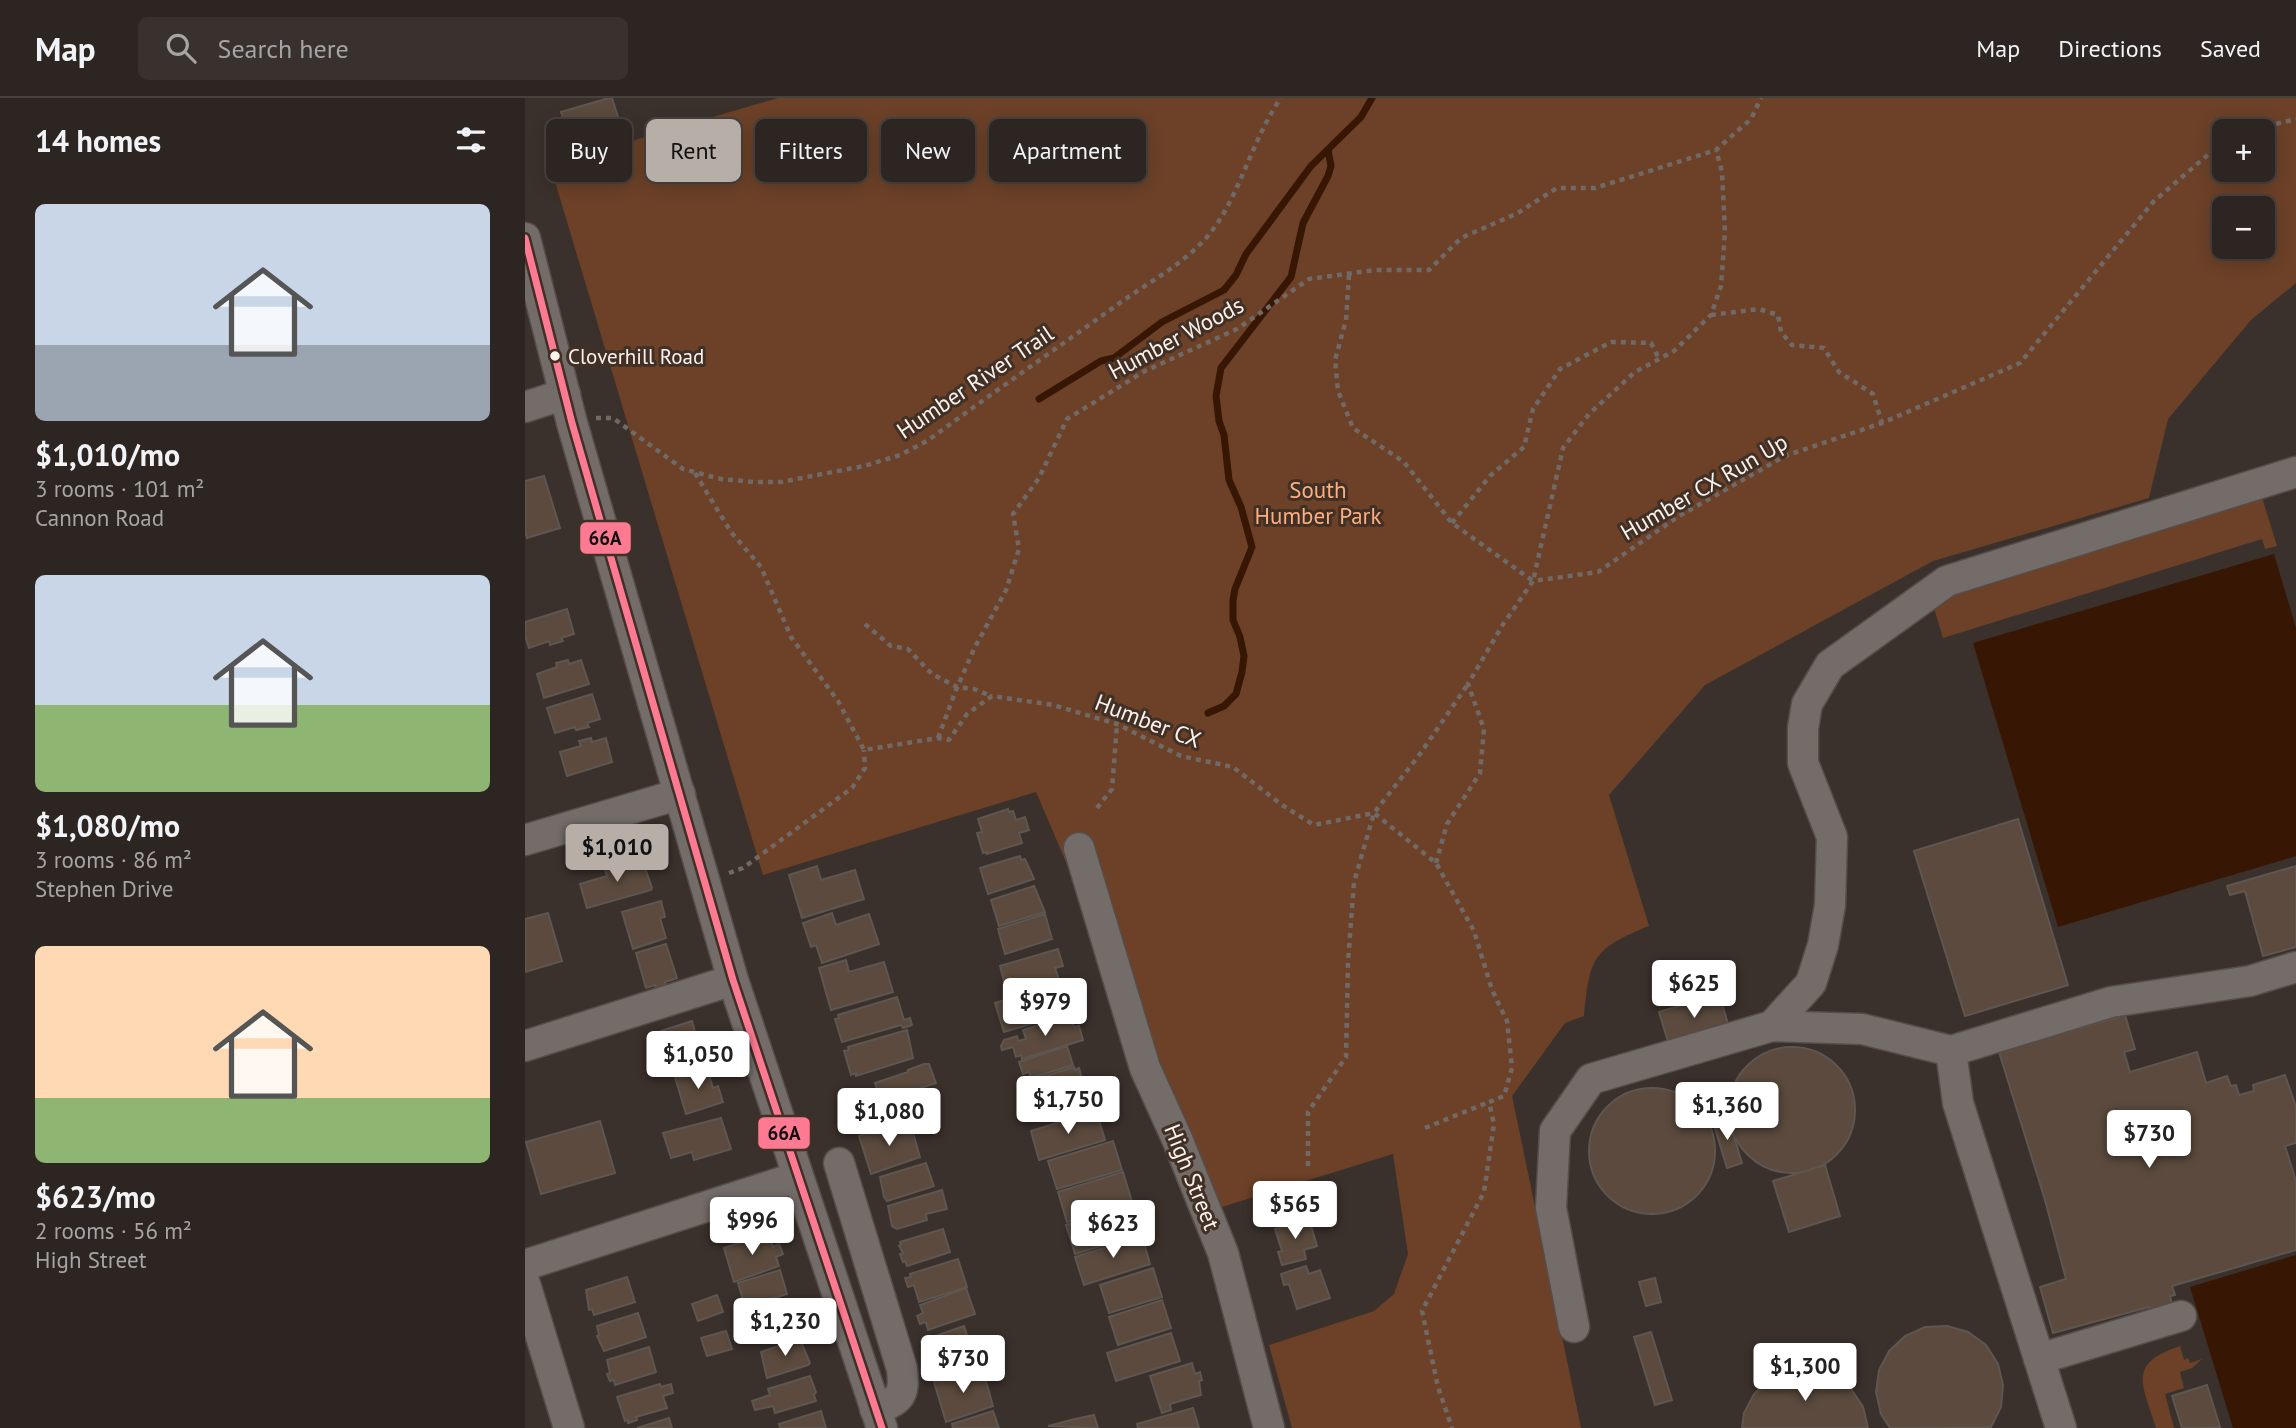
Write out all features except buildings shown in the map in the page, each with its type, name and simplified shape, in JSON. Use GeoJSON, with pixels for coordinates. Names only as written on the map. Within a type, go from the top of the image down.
{"type":"FeatureCollection","features":[{"type":"Feature","properties":{"kind":"street"},"geometry":{"type":"LineString","coordinates":[[525,238],[565,394],[733,980],[879,1418],[901,1394],[904,1383],[902,1369],[839,1163]]}},
{"type":"Feature","properties":{"kind":"street"},"geometry":{"type":"LineString","coordinates":[[525,407],[565,394]]}},
{"type":"Feature","properties":{"kind":"street"},"geometry":{"type":"LineString","coordinates":[[1772,1026],[1811,984],[1823,945],[1830,905],[1832,837],[1803,763],[1803,727],[1807,704],[1830,665],[1947,581],[2296,472]]}},
{"type":"Feature","properties":{"kind":"street"},"geometry":{"type":"LineString","coordinates":[[525,840],[680,794]]}},
{"type":"Feature","properties":{"kind":"street","name":"High Street"},"geometry":{"type":"LineString","coordinates":[[1079,848],[1145,1068],[1223,1253],[1269,1428]]}},
{"type":"Feature","properties":{"kind":"street"},"geometry":{"type":"LineString","coordinates":[[1574,1327],[1551,1208],[1555,1131],[1591,1079],[1772,1026],[1861,1029],[1951,1051],[2111,1002],[2250,981],[2296,967]]}},
{"type":"Feature","properties":{"kind":"street"},"geometry":{"type":"LineString","coordinates":[[525,1046],[733,980]]}},
{"type":"Feature","properties":{"kind":"street"},"geometry":{"type":"LineString","coordinates":[[1951,1051],[1958,1103],[2061,1428]]}},
{"type":"Feature","properties":{"kind":"street"},"geometry":{"type":"LineString","coordinates":[[525,1265],[798,1177]]}},
{"type":"Feature","properties":{"kind":"street"},"geometry":{"type":"LineString","coordinates":[[525,1284],[569,1428]]}},
{"type":"Feature","properties":{"kind":"street"},"geometry":{"type":"LineString","coordinates":[[2039,1359],[2181,1316]]}},
{"type":"Feature","properties":{"kind":"path","name":"Humber River Trail"},"geometry":{"type":"LineString","coordinates":[[593,418],[613,418],[683,469],[721,479],[781,482],[864,466],[899,455],[927,441],[1129,296],[1175,267],[1207,237],[1228,203],[1269,115],[1280,98]]}},
{"type":"Feature","properties":{"kind":"path","name":"Humber Woods"},"geometry":{"type":"LineString","coordinates":[[938,738],[974,649],[1006,590],[1019,549],[1013,514],[1039,478],[1067,419],[1145,371],[1237,329],[1310,279],[1375,270],[1429,271],[1461,238],[1516,214],[1557,188],[1595,188],[1716,150],[1751,118],[1761,98]]}},
{"type":"Feature","properties":{"kind":"path"},"geometry":{"type":"LineString","coordinates":[[2275,124],[2296,119]]}},
{"type":"Feature","properties":{"kind":"path"},"geometry":{"type":"LineString","coordinates":[[1308,1166],[1308,1112],[1346,1057],[1348,962],[1354,881],[1374,813],[1420,754],[1468,684],[1501,626],[1533,581],[1563,448],[1590,414],[1635,372],[1674,351],[1711,315],[1721,285],[1725,232],[1722,172],[1716,150]]}},
{"type":"Feature","properties":{"kind":"path","name":"Humber CX Run Up"},"geometry":{"type":"LineString","coordinates":[[1533,581],[1598,572],[1679,516],[1785,456],[1882,423],[2020,363],[2154,201],[2212,151]]}},
{"type":"Feature","properties":{"kind":"path"},"geometry":{"type":"LineString","coordinates":[[1349,274],[1346,320],[1335,360],[1338,391],[1353,428],[1404,462],[1452,523],[1533,581]]}},
{"type":"Feature","properties":{"kind":"path"},"geometry":{"type":"LineString","coordinates":[[1711,315],[1759,309],[1778,315],[1781,332],[1792,345],[1824,348],[1839,372],[1873,394],[1882,423]]}},
{"type":"Feature","properties":{"kind":"path"},"geometry":{"type":"LineString","coordinates":[[1452,523],[1490,477],[1524,447],[1532,410],[1560,369],[1611,342],[1651,343],[1658,359]]}},
{"type":"Feature","properties":{"kind":"path"},"geometry":{"type":"LineString","coordinates":[[695,473],[731,532],[761,568],[791,637],[838,701],[864,750],[865,768],[852,788],[743,868],[705,881]]}},
{"type":"Feature","properties":{"kind":"path","name":"Humber CX"},"geometry":{"type":"LineString","coordinates":[[865,624],[891,646],[908,649],[932,674],[957,687],[974,689],[992,696],[1053,705],[1117,724],[1181,756],[1233,766],[1282,805],[1314,825],[1374,813]]}},
{"type":"Feature","properties":{"kind":"path"},"geometry":{"type":"LineString","coordinates":[[1436,863],[1447,824],[1480,773],[1484,729],[1468,684]]}},
{"type":"Feature","properties":{"kind":"path"},"geometry":{"type":"LineString","coordinates":[[864,750],[938,738],[949,740],[967,714],[992,696]]}},
{"type":"Feature","properties":{"kind":"path"},"geometry":{"type":"LineString","coordinates":[[1097,808],[1112,789],[1117,724]]}},
{"type":"Feature","properties":{"kind":"path"},"geometry":{"type":"LineString","coordinates":[[1374,813],[1436,863],[1474,931],[1492,990],[1507,1021],[1512,1068],[1504,1096],[1425,1128]]}},
{"type":"Feature","properties":{"kind":"path"},"geometry":{"type":"LineString","coordinates":[[1452,1428],[1437,1387],[1422,1311],[1484,1192],[1494,1125],[1489,1102]]}},
{"type":"Feature","properties":{"kind":"green space","name":"South Humber Park"},"geometry":{"type":"Polygon","coordinates":[[[778,98],[2296,98],[2296,283],[2251,320],[2168,419],[2149,498],[1933,561],[1705,685],[1609,795],[1649,926],[1616,941],[1598,957],[1592,967],[1584,1016],[1565,1023],[1512,1096],[1581,1428],[1292,1428],[1269,1345],[1374,1311],[1394,1294],[1408,1254],[1393,1154],[1215,1209],[1036,792],[763,875],[555,182],[632,182],[632,141],[646,137],[646,182],[741,182],[741,119],[707,119],[778,98]]]}},
{"type":"Feature","properties":{"kind":"green space"},"geometry":{"type":"Polygon","coordinates":[[[2260,491],[2277,546],[2265,549],[2262,539],[1943,638],[1934,608],[1939,597],[2260,491]]]}},
{"type":"Feature","properties":{"kind":"green space"},"geometry":{"type":"Polygon","coordinates":[[[2180,1346],[2184,1360],[2188,1358],[2190,1363],[2202,1359],[2192,1368],[2180,1372],[2184,1388],[2165,1394],[2174,1428],[2156,1428],[2144,1387],[2145,1368],[2163,1353],[2180,1346]]]}},
{"type":"Feature","properties":{"kind":"shaded area"},"geometry":{"type":"Polygon","coordinates":[[[2274,554],[2296,628],[2296,856],[2058,927],[1973,643],[2274,554]]]}},
{"type":"Feature","properties":{"kind":"shaded area"},"geometry":{"type":"Polygon","coordinates":[[[2296,1255],[2296,1428],[2233,1428],[2190,1287],[2296,1255]]]}},
{"type":"Feature","properties":{"kind":"waterway"},"geometry":{"type":"LineString","coordinates":[[1039,399],[1101,361],[1114,358],[1162,322],[1224,290],[1236,275],[1246,254],[1311,166],[1361,117],[1372,98]]}},
{"type":"Feature","properties":{"kind":"waterway"},"geometry":{"type":"LineString","coordinates":[[1208,713],[1224,706],[1236,694],[1242,672],[1244,656],[1233,620],[1233,600],[1252,547],[1241,507],[1229,480],[1216,396],[1221,368],[1291,277],[1303,223],[1331,166],[1328,150]]}},
{"type":"Feature","properties":{"kind":"transit line","name":"66A"},"geometry":{"type":"LineString","coordinates":[[525,238],[572,423],[733,980],[882,1428]]}},
{"type":"Feature","properties":{"kind":"place","name":"Cloverhill Road"},"geometry":{"type":"Point","coordinates":[555,356]}}]}
